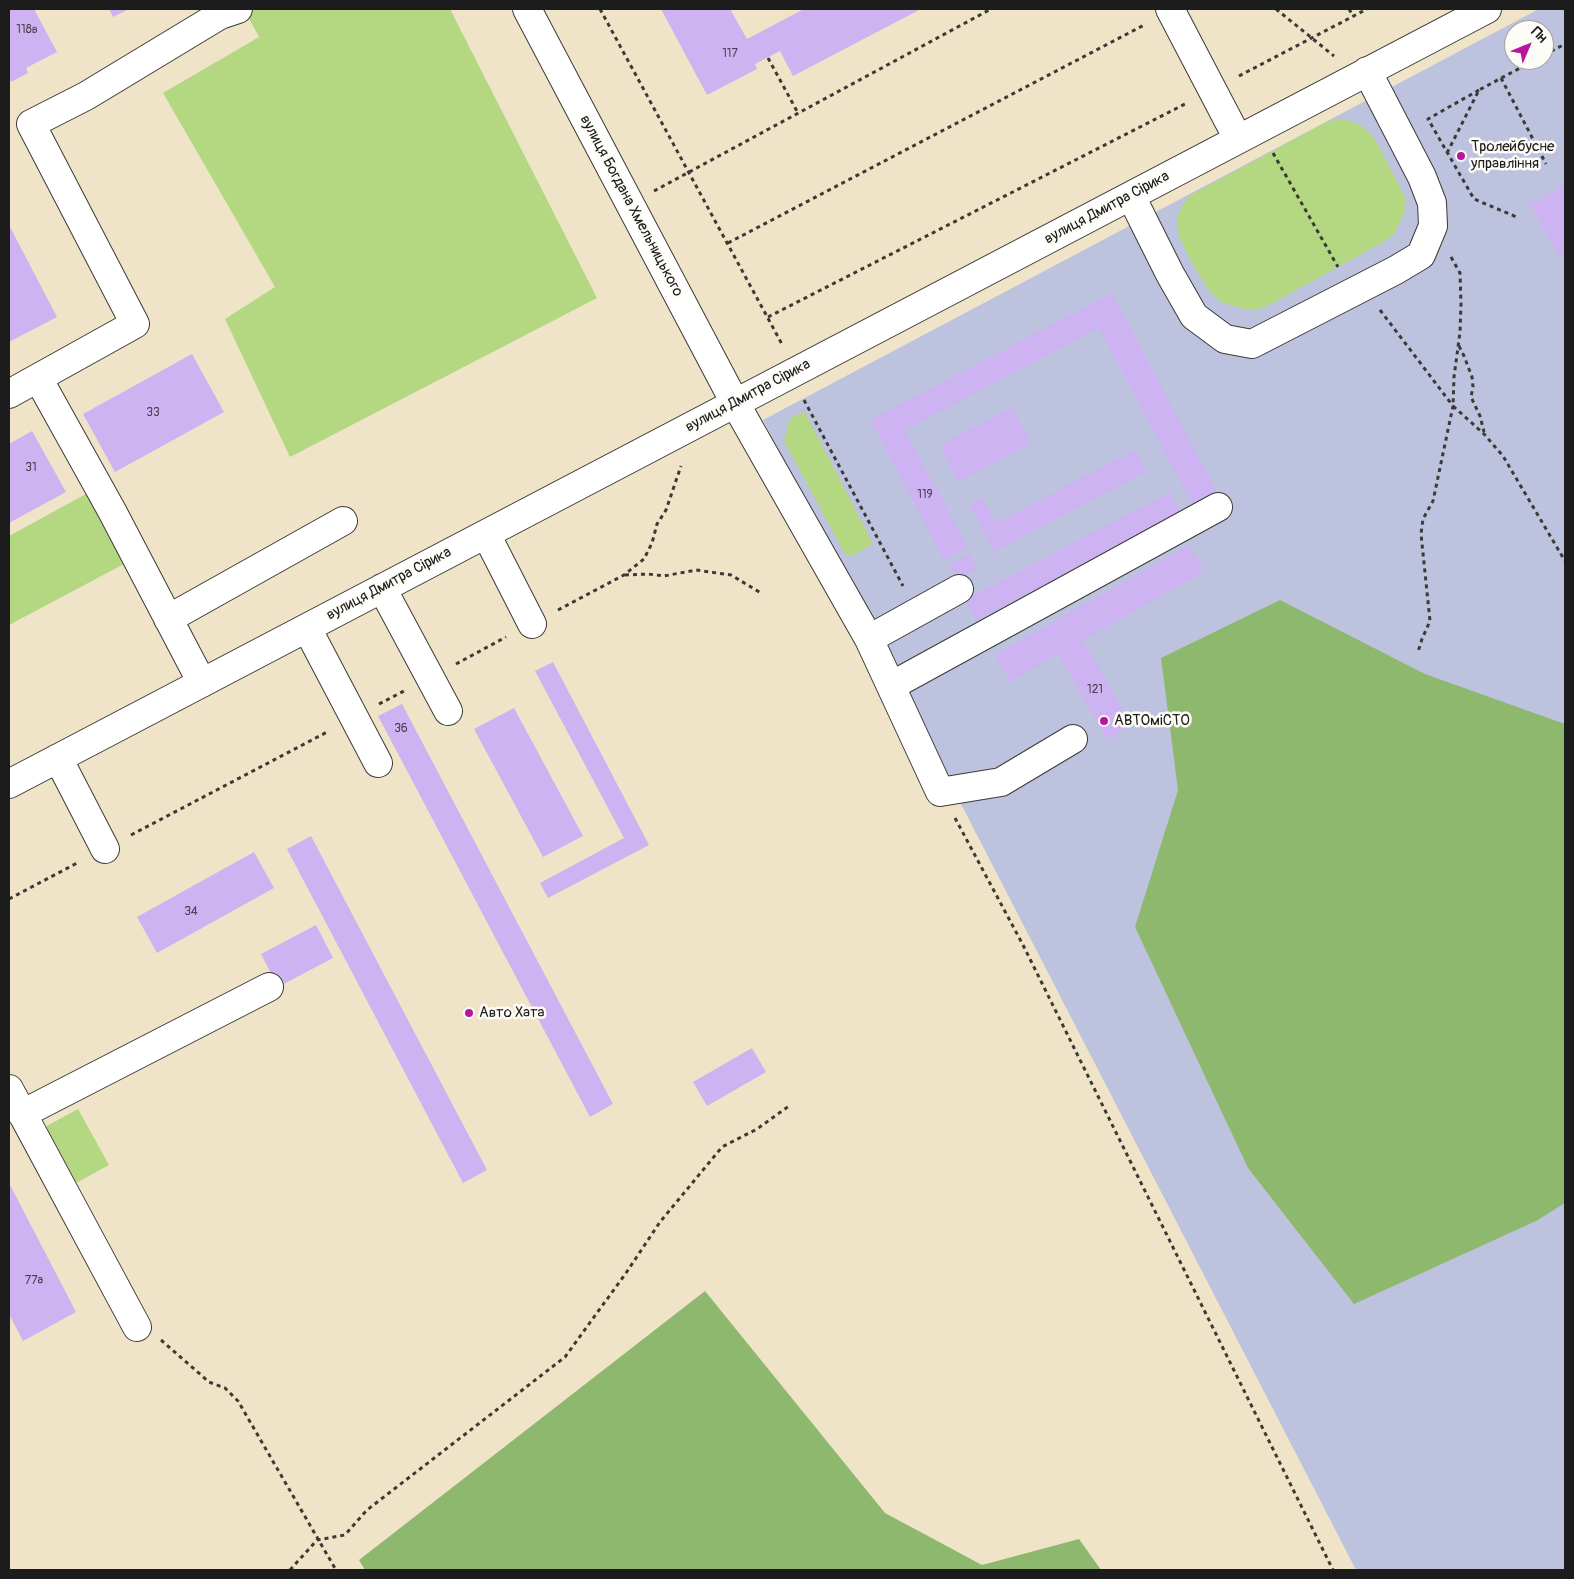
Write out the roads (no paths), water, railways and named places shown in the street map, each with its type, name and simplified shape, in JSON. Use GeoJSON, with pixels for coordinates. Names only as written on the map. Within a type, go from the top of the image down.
{"type":"FeatureCollection","features":[{"type":"Feature","properties":{"kind":"street"},"geometry":{"type":"LineString","coordinates":[[9,394],[135,324],[32,124],[86,96],[220,15],[238,9]]}},
{"type":"Feature","properties":{"kind":"street","name":"вулиця Богдана Хмельницького"},"geometry":{"type":"LineString","coordinates":[[527,9],[735,403],[869,639],[940,792],[1001,782],[1072,739]]}},
{"type":"Feature","properties":{"kind":"street","name":"вулиця Дмитра Сірика"},"geometry":{"type":"LineString","coordinates":[[9,784],[1488,9]]}},
{"type":"Feature","properties":{"kind":"street"},"geometry":{"type":"LineString","coordinates":[[1170,10],[1212,90],[1249,134]]}},
{"type":"Feature","properties":{"kind":"street"},"geometry":{"type":"LineString","coordinates":[[1131,196],[1170,274],[1194,316],[1225,339],[1252,344],[1357,290],[1421,255],[1433,226],[1432,203],[1422,177],[1363,74]]}},
{"type":"Feature","properties":{"kind":"street"},"geometry":{"type":"LineString","coordinates":[[38,378],[107,502],[202,683]]}},
{"type":"Feature","properties":{"kind":"street"},"geometry":{"type":"LineString","coordinates":[[891,686],[1218,508]]}},
{"type":"Feature","properties":{"kind":"street"},"geometry":{"type":"LineString","coordinates":[[168,619],[342,521]]}},
{"type":"Feature","properties":{"kind":"street"},"geometry":{"type":"LineString","coordinates":[[486,534],[532,624]]}},
{"type":"Feature","properties":{"kind":"street"},"geometry":{"type":"LineString","coordinates":[[382,588],[448,711]]}},
{"type":"Feature","properties":{"kind":"street"},"geometry":{"type":"LineString","coordinates":[[869,639],[916,611],[959,589]]}},
{"type":"Feature","properties":{"kind":"street"},"geometry":{"type":"LineString","coordinates":[[307,628],[378,764]]}},
{"type":"Feature","properties":{"kind":"street"},"geometry":{"type":"LineString","coordinates":[[58,758],[104,849]]}},
{"type":"Feature","properties":{"kind":"street"},"geometry":{"type":"LineString","coordinates":[[22,1114],[269,986]]}},
{"type":"Feature","properties":{"kind":"street"},"geometry":{"type":"LineString","coordinates":[[9,1089],[137,1327]]}},
{"type":"Feature","properties":{"kind":"place","name":"Тролейбусне управління"},"geometry":{"type":"Point","coordinates":[1461,156]}},
{"type":"Feature","properties":{"kind":"place","name":"АВТОміСТО"},"geometry":{"type":"Point","coordinates":[1104,721]}},
{"type":"Feature","properties":{"kind":"place","name":"Авто Хата"},"geometry":{"type":"Point","coordinates":[469,1013]}}]}
